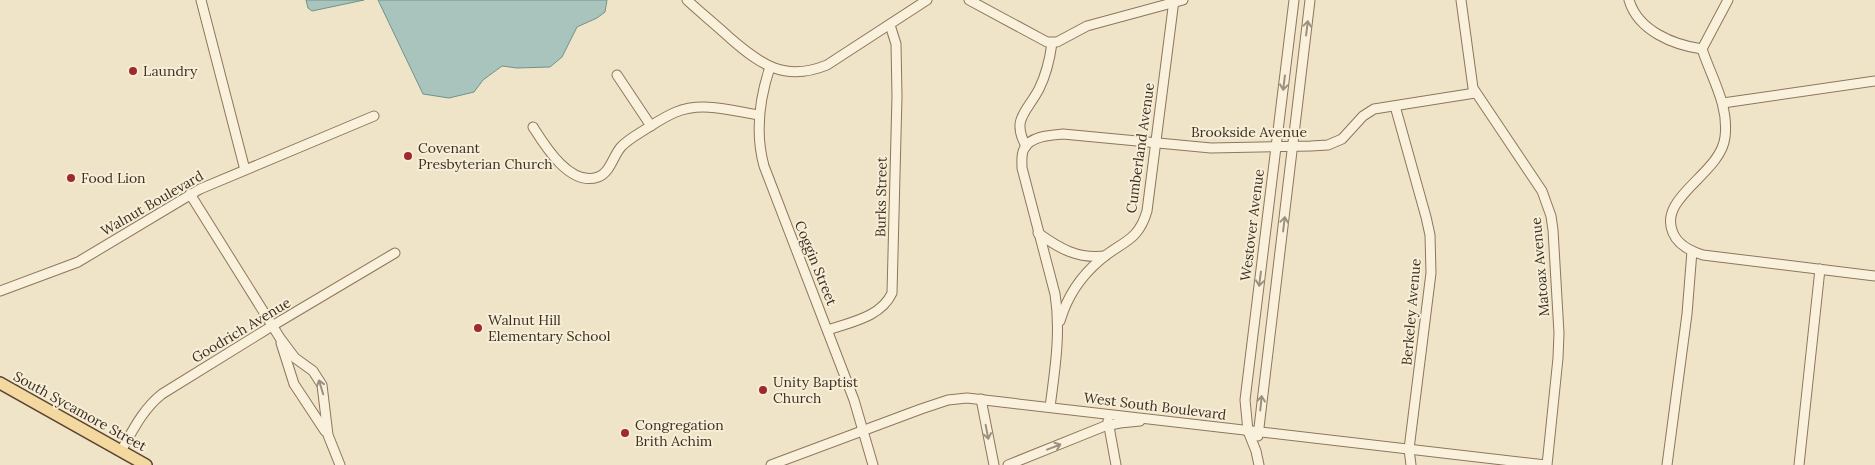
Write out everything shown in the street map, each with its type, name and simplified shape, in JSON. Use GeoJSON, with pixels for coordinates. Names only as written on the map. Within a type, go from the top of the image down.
{"type":"FeatureCollection","features":[{"type":"Feature","properties":{"kind":"main road","name":"South Sycamore Street"},"geometry":{"type":"LineString","coordinates":[[0,382],[146,465]]}},
{"type":"Feature","properties":{"kind":"street"},"geometry":{"type":"LineString","coordinates":[[201,0],[245,170]]}},
{"type":"Feature","properties":{"kind":"street"},"geometry":{"type":"LineString","coordinates":[[687,0],[751,56],[770,67],[788,72],[818,69],[826,65],[927,0]]}},
{"type":"Feature","properties":{"kind":"street"},"geometry":{"type":"LineString","coordinates":[[970,0],[1040,39],[1052,43],[1087,26],[1177,1]]}},
{"type":"Feature","properties":{"kind":"street","name":"Westover Avenue"},"geometry":{"type":"LineString","coordinates":[[1259,465],[1248,431],[1245,400],[1294,0]]}},
{"type":"Feature","properties":{"kind":"street","name":"Westover Avenue"},"geometry":{"type":"LineString","coordinates":[[1256,451],[1310,0]]}},
{"type":"Feature","properties":{"kind":"street","name":"Matoax Avenue"},"geometry":{"type":"LineString","coordinates":[[1461,0],[1470,79],[1475,93],[1542,190],[1551,216],[1559,333],[1555,398],[1546,465]]}},
{"type":"Feature","properties":{"kind":"street"},"geometry":{"type":"LineString","coordinates":[[1628,0],[1637,15],[1654,32],[1675,44],[1702,49]]}},
{"type":"Feature","properties":{"kind":"street"},"geometry":{"type":"LineString","coordinates":[[1702,49],[1728,0]]}},
{"type":"Feature","properties":{"kind":"street","name":"Cumberland Avenue"},"geometry":{"type":"LineString","coordinates":[[1059,326],[1068,300],[1089,270],[1139,232],[1144,222],[1177,1]]}},
{"type":"Feature","properties":{"kind":"street","name":"Burks Street"},"geometry":{"type":"LineString","coordinates":[[828,330],[870,316],[879,311],[889,300],[892,293],[896,44],[890,25]]}},
{"type":"Feature","properties":{"kind":"street"},"geometry":{"type":"LineString","coordinates":[[1050,407],[1059,326],[1055,294],[1022,168],[1023,149],[1026,146],[1019,129],[1022,116],[1040,87],[1051,55],[1052,43]]}},
{"type":"Feature","properties":{"kind":"street"},"geometry":{"type":"LineString","coordinates":[[1702,49],[1719,88],[1723,103],[1726,128],[1724,145],[1714,164],[1673,207],[1670,221],[1674,236],[1685,247],[1702,255],[1875,276]]}},
{"type":"Feature","properties":{"kind":"street"},"geometry":{"type":"LineString","coordinates":[[1286,60],[1303,62]]}},
{"type":"Feature","properties":{"kind":"street","name":"Coggin Street"},"geometry":{"type":"LineString","coordinates":[[770,67],[761,98],[759,115],[759,139],[764,166],[854,400],[873,465]]}},
{"type":"Feature","properties":{"kind":"street"},"geometry":{"type":"LineString","coordinates":[[617,75],[651,126]]}},
{"type":"Feature","properties":{"kind":"street"},"geometry":{"type":"LineString","coordinates":[[1723,103],[1875,80]]}},
{"type":"Feature","properties":{"kind":"street","name":"Brookside Avenue"},"geometry":{"type":"LineString","coordinates":[[1026,146],[1033,140],[1042,137],[1063,134],[1211,148],[1312,146],[1336,142],[1348,133],[1363,116],[1374,109],[1475,93]]}},
{"type":"Feature","properties":{"kind":"street","name":"Berkeley Avenue"},"geometry":{"type":"LineString","coordinates":[[1395,106],[1430,235],[1431,273],[1410,449],[1410,465]]}},
{"type":"Feature","properties":{"kind":"street"},"geometry":{"type":"LineString","coordinates":[[533,127],[551,156],[579,176],[588,178],[599,177],[604,174],[616,153],[624,144],[676,112],[694,108],[718,108],[759,115]]}},
{"type":"Feature","properties":{"kind":"street","name":"Walnut Boulevard"},"geometry":{"type":"LineString","coordinates":[[0,291],[78,262],[190,194],[374,116]]}},
{"type":"Feature","properties":{"kind":"street"},"geometry":{"type":"LineString","coordinates":[[190,194],[280,338],[295,358],[313,371],[322,385],[328,435]]}},
{"type":"Feature","properties":{"kind":"street"},"geometry":{"type":"LineString","coordinates":[[1038,233],[1054,245],[1074,254],[1090,257],[1106,256]]}},
{"type":"Feature","properties":{"kind":"street"},"geometry":{"type":"LineString","coordinates":[[1264,240],[1281,243]]}},
{"type":"Feature","properties":{"kind":"street"},"geometry":{"type":"LineString","coordinates":[[1667,465],[1687,314],[1692,251]]}},
{"type":"Feature","properties":{"kind":"street","name":"Goodrich Avenue"},"geometry":{"type":"LineString","coordinates":[[121,451],[142,415],[155,400],[272,326],[395,253]]}},
{"type":"Feature","properties":{"kind":"street"},"geometry":{"type":"LineString","coordinates":[[1798,465],[1820,269]]}},
{"type":"Feature","properties":{"kind":"street"},"geometry":{"type":"LineString","coordinates":[[280,338],[294,384],[328,435],[340,465]]}},
{"type":"Feature","properties":{"kind":"street"},"geometry":{"type":"LineString","coordinates":[[981,398],[994,465]]}},
{"type":"Feature","properties":{"kind":"street","name":"West South Boulevard"},"geometry":{"type":"LineString","coordinates":[[771,465],[948,400],[981,398],[1546,465]]}},
{"type":"Feature","properties":{"kind":"street"},"geometry":{"type":"LineString","coordinates":[[1107,413],[1116,465]]}},
{"type":"Feature","properties":{"kind":"street"},"geometry":{"type":"LineString","coordinates":[[1008,465],[1109,425],[1158,420]]}},
{"type":"Feature","properties":{"kind":"water"},"geometry":{"type":"Polygon","coordinates":[[[306,0],[364,0],[312,11],[308,8],[306,0]]]}},
{"type":"Feature","properties":{"kind":"water"},"geometry":{"type":"Polygon","coordinates":[[[378,0],[607,0],[605,12],[597,18],[577,27],[562,57],[550,67],[517,68],[502,66],[483,80],[474,92],[449,98],[423,94],[378,0]]]}},
{"type":"Feature","properties":{"kind":"place","name":"Laundry"},"geometry":{"type":"Point","coordinates":[133,71]}},
{"type":"Feature","properties":{"kind":"place","name":"Covenant Presbyterian Church"},"geometry":{"type":"Point","coordinates":[408,156]}},
{"type":"Feature","properties":{"kind":"place","name":"Food Lion"},"geometry":{"type":"Point","coordinates":[71,178]}},
{"type":"Feature","properties":{"kind":"place","name":"Walnut Hill Elementary School"},"geometry":{"type":"Point","coordinates":[478,328]}},
{"type":"Feature","properties":{"kind":"place","name":"Unity Baptist Church"},"geometry":{"type":"Point","coordinates":[763,390]}},
{"type":"Feature","properties":{"kind":"place","name":"Congregation Brith Achim"},"geometry":{"type":"Point","coordinates":[625,433]}}]}
